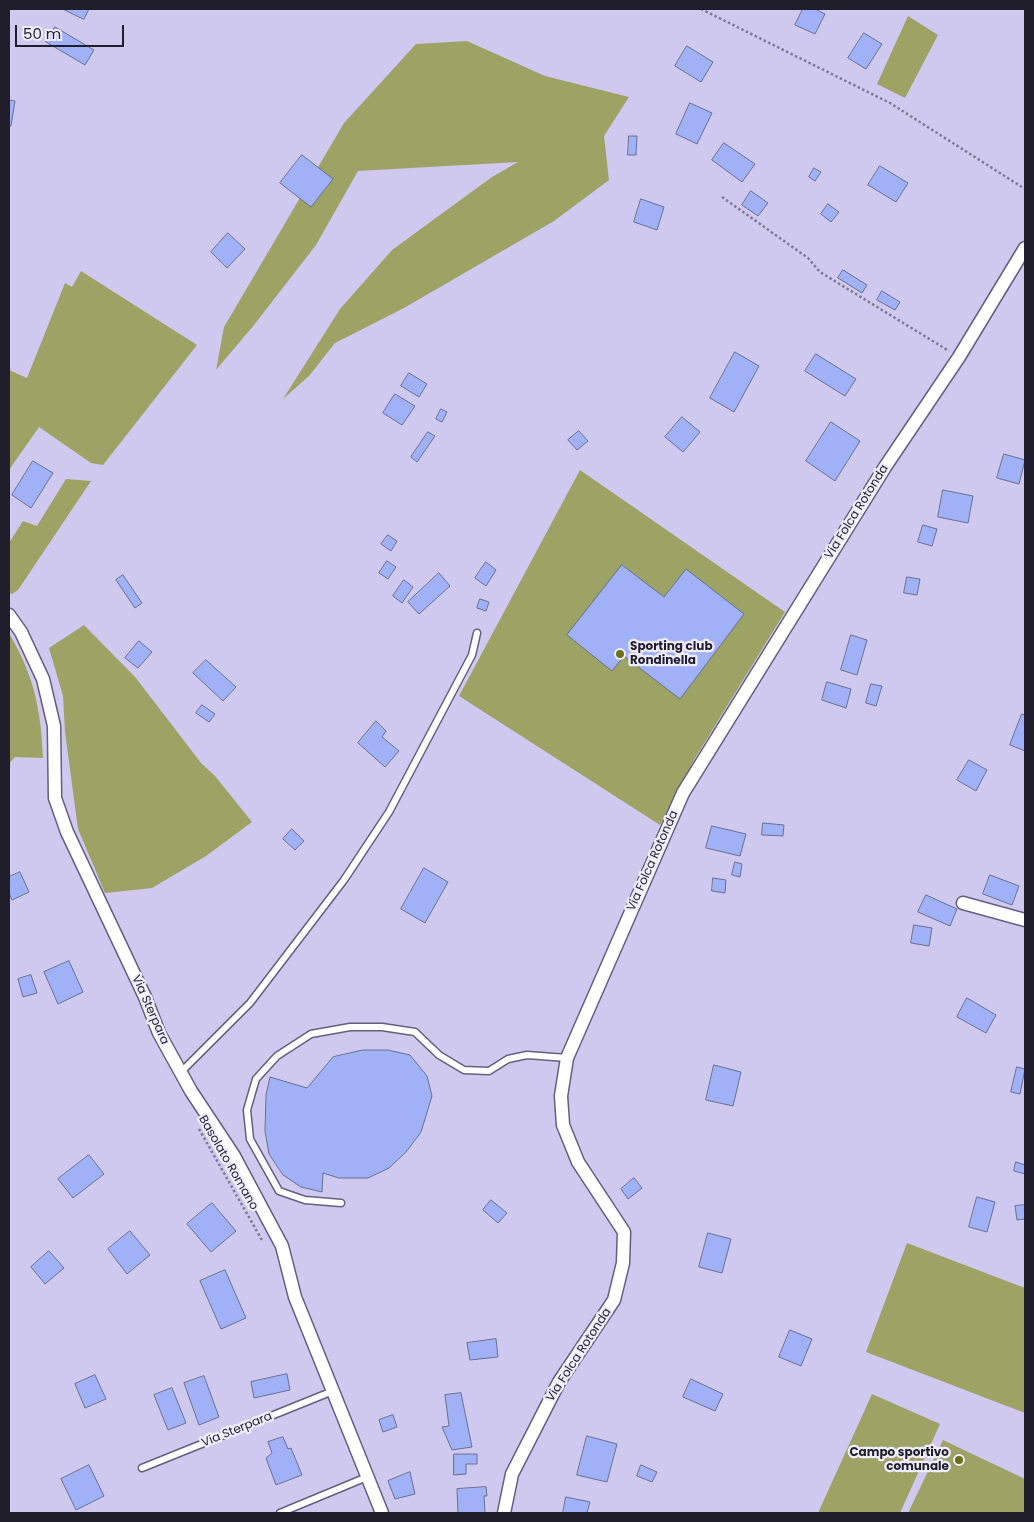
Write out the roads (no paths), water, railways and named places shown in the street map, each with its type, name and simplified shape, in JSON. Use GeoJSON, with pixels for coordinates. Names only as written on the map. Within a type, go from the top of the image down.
{"type":"FeatureCollection","features":[{"type":"Feature","properties":{"kind":"street","name":"Via Folca Rotonda"},"geometry":{"type":"LineString","coordinates":[[504,1513],[512,1474],[559,1382],[614,1300],[623,1264],[624,1232],[578,1162],[563,1125],[561,1096],[566,1058],[683,793],[885,467],[959,357],[1025,248]]}},
{"type":"Feature","properties":{"kind":"street","name":"Via Sterpara"},"geometry":{"type":"LineString","coordinates":[[9,615],[21,632],[43,679],[54,726],[55,798],[66,832],[144,997],[159,1033],[180,1073],[234,1156],[282,1246],[295,1298],[382,1513]]}},
{"type":"Feature","properties":{"kind":"street"},"geometry":{"type":"LineString","coordinates":[[963,903],[1025,920]]}},
{"type":"Feature","properties":{"kind":"lane"},"geometry":{"type":"LineString","coordinates":[[180,1073],[250,1004],[344,880],[389,812],[472,655],[477,633]]}},
{"type":"Feature","properties":{"kind":"lane"},"geometry":{"type":"LineString","coordinates":[[341,1203],[305,1200],[279,1191],[250,1139],[247,1110],[256,1079],[277,1056],[311,1034],[350,1028],[382,1027],[415,1032],[439,1055],[464,1070],[489,1071],[508,1060],[527,1055],[566,1058]]}},
{"type":"Feature","properties":{"kind":"lane","name":"Via Sterpara"},"geometry":{"type":"LineString","coordinates":[[142,1468],[332,1391]]}},
{"type":"Feature","properties":{"kind":"lane"},"geometry":{"type":"LineString","coordinates":[[280,1513],[367,1477]]}},
{"type":"Feature","properties":{"kind":"place","name":"Sporting club Rondinella"},"geometry":{"type":"Point","coordinates":[620,654]}},
{"type":"Feature","properties":{"kind":"place","name":"Campo sportivo comunale"},"geometry":{"type":"Point","coordinates":[959,1460]}}]}
